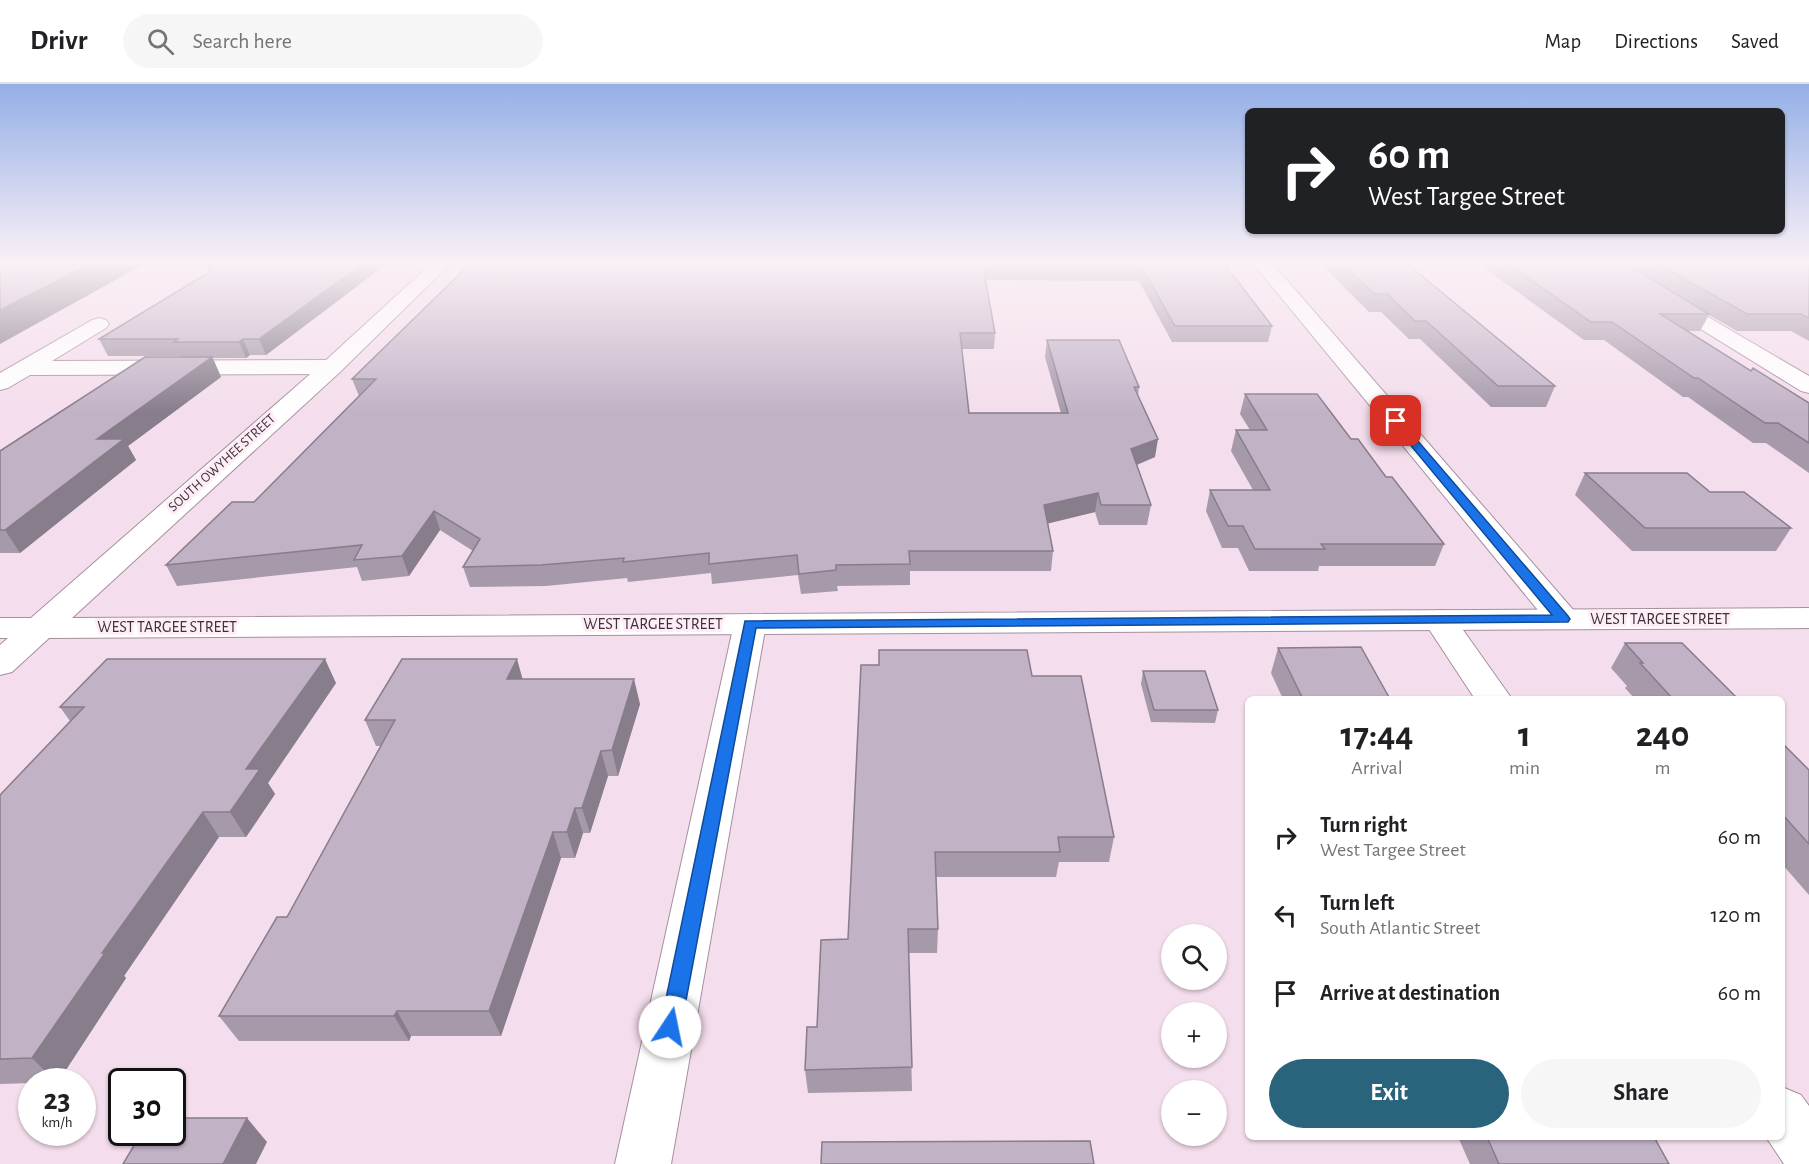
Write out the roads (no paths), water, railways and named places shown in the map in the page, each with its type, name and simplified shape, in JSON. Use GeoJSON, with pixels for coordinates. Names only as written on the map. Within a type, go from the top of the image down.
{"type":"FeatureCollection","features":[{"type":"Feature","properties":{"kind":"street","name":"SOUTH OWYHEE STREET"},"geometry":{"type":"LineString","coordinates":[[0,664],[332,367],[390,312]]}},
{"type":"Feature","properties":{"kind":"street"},"geometry":{"type":"LineString","coordinates":[[1304,312],[1563,619]]}},
{"type":"Feature","properties":{"kind":"street"},"geometry":{"type":"LineString","coordinates":[[1685,312],[1809,387]]}},
{"type":"Feature","properties":{"kind":"street"},"geometry":{"type":"LineString","coordinates":[[0,383],[99,324]]}},
{"type":"Feature","properties":{"kind":"street"},"geometry":{"type":"LineString","coordinates":[[25,368],[332,367]]}},
{"type":"Feature","properties":{"kind":"street","name":"WEST TARGEE STREET"},"geometry":{"type":"LineString","coordinates":[[0,628],[1809,618]]}},
{"type":"Feature","properties":{"kind":"street"},"geometry":{"type":"LineString","coordinates":[[1439,620],[1492,696]]}},
{"type":"Feature","properties":{"kind":"street"},"geometry":{"type":"LineString","coordinates":[[643,1164],[750,624]]}},
{"type":"Feature","properties":{"kind":"street"},"geometry":{"type":"LineString","coordinates":[[1785,1118],[1809,1153]]}}]}
